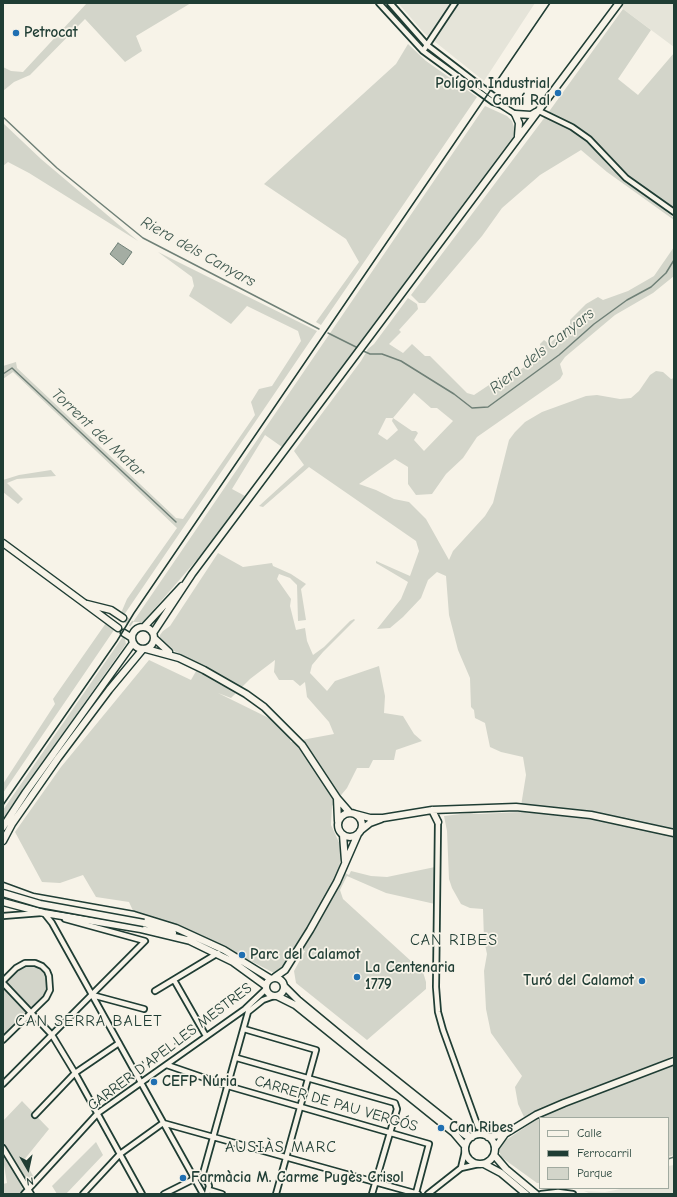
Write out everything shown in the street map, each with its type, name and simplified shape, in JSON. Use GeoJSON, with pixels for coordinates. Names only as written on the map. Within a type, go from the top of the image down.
{"type":"FeatureCollection","features":[{"type":"Feature","properties":{"kind":"street"},"geometry":{"type":"LineString","coordinates":[[379,3],[423,51],[493,102],[515,114],[531,115],[540,109]]}},
{"type":"Feature","properties":{"kind":"street"},"geometry":{"type":"LineString","coordinates":[[390,3],[427,45],[496,98],[501,105]]}},
{"type":"Feature","properties":{"kind":"street"},"geometry":{"type":"LineString","coordinates":[[423,51],[455,3]]}},
{"type":"Feature","properties":{"kind":"street"},"geometry":{"type":"LineString","coordinates":[[3,841],[12,824],[58,758],[109,690],[144,649],[153,643],[153,636],[192,574],[619,3]]}},
{"type":"Feature","properties":{"kind":"street"},"geometry":{"type":"LineString","coordinates":[[540,109],[572,127],[588,139],[626,178],[674,212]]}},
{"type":"Feature","properties":{"kind":"street"},"geometry":{"type":"LineString","coordinates":[[515,114],[520,131],[518,138]]}},
{"type":"Feature","properties":{"kind":"street"},"geometry":{"type":"LineString","coordinates":[[3,543],[118,628]]}},
{"type":"Feature","properties":{"kind":"street"},"geometry":{"type":"LineString","coordinates":[[3,827],[133,641],[134,632],[141,627],[192,574]]}},
{"type":"Feature","properties":{"kind":"street"},"geometry":{"type":"LineString","coordinates":[[85,603],[111,610],[123,618]]}},
{"type":"Feature","properties":{"kind":"street"},"geometry":{"type":"LineString","coordinates":[[96,612],[111,610]]}},
{"type":"Feature","properties":{"kind":"street"},"geometry":{"type":"LineString","coordinates":[[132,624],[149,629],[161,646],[179,658],[227,682],[269,712],[302,745],[337,798],[362,824],[334,889],[285,970],[273,978],[266,988]]}},
{"type":"Feature","properties":{"kind":"street"},"geometry":{"type":"LineString","coordinates":[[124,633],[144,649],[179,658]]}},
{"type":"Feature","properties":{"kind":"street"},"geometry":{"type":"LineString","coordinates":[[337,798],[338,829],[343,835],[345,862]]}},
{"type":"Feature","properties":{"kind":"street"},"geometry":{"type":"LineString","coordinates":[[338,821],[343,815],[353,814],[370,818],[383,818],[442,809],[482,807],[548,809],[591,815],[674,833]]}},
{"type":"Feature","properties":{"kind":"street"},"geometry":{"type":"LineString","coordinates":[[442,809],[438,822],[436,987],[438,1012],[478,1127],[495,1148]]}},
{"type":"Feature","properties":{"kind":"street"},"geometry":{"type":"LineString","coordinates":[[432,810],[438,822]]}},
{"type":"Feature","properties":{"kind":"street"},"geometry":{"type":"LineString","coordinates":[[343,835],[351,837],[370,823],[383,818]]}},
{"type":"Feature","properties":{"kind":"street"},"geometry":{"type":"LineString","coordinates":[[3,886],[28,896],[134,915],[176,928],[249,972],[266,988],[269,993],[295,1005],[454,1133],[465,1149],[469,1160],[501,1173],[526,1194]]}},
{"type":"Feature","properties":{"kind":"street"},"geometry":{"type":"LineString","coordinates":[[3,893],[40,904],[144,923],[224,950],[273,978],[280,979],[295,998],[465,1135],[486,1136],[505,1134]]}},
{"type":"Feature","properties":{"kind":"street"},"geometry":{"type":"LineString","coordinates":[[20,915],[25,912],[28,896]]}},
{"type":"Feature","properties":{"kind":"street"},"geometry":{"type":"LineString","coordinates":[[3,902],[145,941],[3,1084]]}},
{"type":"Feature","properties":{"kind":"street"},"geometry":{"type":"LineString","coordinates":[[3,916],[44,913],[192,939]]}},
{"type":"Feature","properties":{"kind":"street"},"geometry":{"type":"LineString","coordinates":[[44,913],[52,923],[120,1043],[203,1194]]}},
{"type":"Feature","properties":{"kind":"street"},"geometry":{"type":"LineString","coordinates":[[155,991],[218,954]]}},
{"type":"Feature","properties":{"kind":"street"},"geometry":{"type":"LineString","coordinates":[[3,1040],[32,1012],[46,998],[50,990],[49,976],[42,966],[25,963],[16,968],[3,982],[32,1012],[52,1035],[98,1113],[142,1194]]}},
{"type":"Feature","properties":{"kind":"street"},"geometry":{"type":"LineString","coordinates":[[202,1177],[237,1058],[247,1010],[263,1000],[282,994],[285,970]]}},
{"type":"Feature","properties":{"kind":"street"},"geometry":{"type":"LineString","coordinates":[[174,980],[206,1036]]}},
{"type":"Feature","properties":{"kind":"street","name":"CARRER D'APEL·LES MESTRES"},"geometry":{"type":"LineString","coordinates":[[28,1193],[98,1113],[206,1036],[247,1010],[266,988]]}},
{"type":"Feature","properties":{"kind":"street"},"geometry":{"type":"LineString","coordinates":[[92,995],[144,1009]]}},
{"type":"Feature","properties":{"kind":"street"},"geometry":{"type":"LineString","coordinates":[[244,1029],[316,1050],[276,1194]]}},
{"type":"Feature","properties":{"kind":"street"},"geometry":{"type":"LineString","coordinates":[[35,1115],[75,1073],[120,1043]]}},
{"type":"Feature","properties":{"kind":"street"},"geometry":{"type":"LineString","coordinates":[[237,1058],[391,1100],[395,1103],[397,1109],[372,1194]]}},
{"type":"Feature","properties":{"kind":"street"},"geometry":{"type":"LineString","coordinates":[[428,1194],[461,1168],[481,1164],[490,1160],[494,1155],[495,1148],[505,1134],[536,1115],[674,1061]]}},
{"type":"Feature","properties":{"kind":"street","name":"CARRER DE PAU VERGÓS"},"geometry":{"type":"LineString","coordinates":[[167,1065],[228,1086],[429,1144],[417,1193]]}},
{"type":"Feature","properties":{"kind":"street"},"geometry":{"type":"LineString","coordinates":[[163,1123],[417,1193]]}},
{"type":"Feature","properties":{"kind":"street"},"geometry":{"type":"LineString","coordinates":[[83,1194],[120,1154],[163,1123]]}},
{"type":"Feature","properties":{"kind":"street"},"geometry":{"type":"LineString","coordinates":[[461,1168],[465,1149],[478,1127]]}},
{"type":"Feature","properties":{"kind":"street"},"geometry":{"type":"LineString","coordinates":[[3,1148],[28,1193]]}},
{"type":"Feature","properties":{"kind":"street"},"geometry":{"type":"LineString","coordinates":[[494,1155],[506,1169],[536,1194]]}},
{"type":"Feature","properties":{"kind":"street"},"geometry":{"type":"LineString","coordinates":[[164,1194],[194,1178],[202,1177]]}},
{"type":"Feature","properties":{"kind":"street"},"geometry":{"type":"LineString","coordinates":[[202,1177],[208,1183],[208,1192],[222,1194]]}},
{"type":"Feature","properties":{"kind":"street"},"geometry":{"type":"LineString","coordinates":[[541,1194],[558,1192],[573,1194]]}},
{"type":"Feature","properties":{"kind":"shaded area"},"geometry":{"type":"Polygon","coordinates":[[[398,3],[535,3],[484,81],[424,33],[398,3]]]}},
{"type":"Feature","properties":{"kind":"shaded area"},"geometry":{"type":"Polygon","coordinates":[[[621,3],[674,3],[674,47],[623,9],[621,3]]]}},
{"type":"Feature","properties":{"kind":"shaded area"},"geometry":{"type":"Polygon","coordinates":[[[118,243],[132,252],[123,265],[110,254],[118,243]]]}},
{"type":"Feature","properties":{"kind":"shaded area"},"geometry":{"type":"Polygon","coordinates":[[[674,1165],[674,1194],[591,1194],[584,1191],[605,1192],[621,1189],[669,1189],[669,1166],[674,1165]]]}},
{"type":"Feature","properties":{"kind":"green space"},"geometry":{"type":"Polygon","coordinates":[[[87,3],[191,3],[136,36],[142,51],[125,62],[85,19],[30,75],[14,82],[3,91],[3,67],[11,71],[23,72],[87,3]]]}},
{"type":"Feature","properties":{"kind":"green space"},"geometry":{"type":"Polygon","coordinates":[[[623,9],[651,30],[618,79],[638,95],[674,53],[674,208],[642,187],[619,167],[592,138],[548,113],[623,9]]]}},
{"type":"Feature","properties":{"kind":"green space"},"geometry":{"type":"Polygon","coordinates":[[[408,44],[426,61],[477,97],[321,325],[316,322],[359,262],[346,239],[264,184],[396,64],[408,44]]]}},
{"type":"Feature","properties":{"kind":"green space"},"geometry":{"type":"Polygon","coordinates":[[[485,106],[507,116],[512,121],[515,130],[513,137],[282,447],[265,435],[232,489],[245,496],[207,548],[143,622],[133,622],[485,106]]]}},
{"type":"Feature","properties":{"kind":"green space"},"geometry":{"type":"Polygon","coordinates":[[[545,117],[574,131],[589,143],[612,170],[655,202],[674,218],[674,220],[607,172],[581,150],[540,175],[502,208],[482,236],[432,295],[425,303],[419,303],[411,295],[545,117]]]}},
{"type":"Feature","properties":{"kind":"green space"},"geometry":{"type":"Polygon","coordinates":[[[3,123],[41,159],[138,241],[29,173],[8,162],[3,166],[3,123]]]}},
{"type":"Feature","properties":{"kind":"green space"},"geometry":{"type":"Polygon","coordinates":[[[674,247],[674,276],[653,293],[615,315],[565,357],[560,364],[563,374],[560,379],[477,437],[463,458],[446,474],[432,494],[416,495],[408,484],[408,467],[395,459],[359,484],[394,499],[409,502],[426,519],[449,560],[453,551],[485,516],[493,503],[509,440],[525,422],[542,412],[586,396],[597,395],[620,399],[631,398],[639,391],[650,375],[656,371],[663,372],[671,379],[674,378],[674,1055],[630,1074],[563,1099],[524,1117],[518,1104],[515,1087],[522,1076],[491,1033],[486,1009],[484,971],[487,954],[484,940],[483,909],[470,908],[461,904],[452,888],[449,879],[447,831],[444,816],[470,813],[520,812],[526,775],[523,757],[501,752],[490,747],[485,723],[475,718],[474,710],[471,707],[470,678],[458,650],[449,615],[446,576],[437,572],[428,580],[421,598],[403,617],[390,628],[377,629],[401,599],[408,582],[376,563],[376,561],[410,576],[419,551],[416,541],[309,467],[263,507],[259,506],[304,465],[294,451],[361,361],[368,349],[374,344],[408,298],[417,304],[418,309],[399,330],[401,332],[389,344],[403,353],[412,344],[425,356],[430,356],[467,393],[474,395],[492,383],[512,375],[543,355],[540,344],[544,340],[549,344],[570,325],[570,320],[586,304],[598,297],[603,300],[628,291],[654,276],[674,247]],[[414,393],[393,418],[412,431],[416,431],[418,433],[414,440],[424,451],[453,421],[437,408],[431,408],[414,393]],[[386,418],[378,434],[387,440],[398,430],[392,421],[393,418],[386,418]]]}},
{"type":"Feature","properties":{"kind":"green space"},"geometry":{"type":"Polygon","coordinates":[[[158,252],[317,331],[124,615],[121,613],[127,599],[177,528],[13,372],[3,379],[3,366],[16,362],[17,368],[176,518],[183,519],[255,415],[251,402],[259,389],[272,386],[301,341],[298,331],[247,306],[231,324],[189,296],[194,286],[192,277],[158,252]]]}},
{"type":"Feature","properties":{"kind":"green space"},"geometry":{"type":"Polygon","coordinates":[[[51,470],[56,476],[17,479],[7,483],[23,499],[18,504],[3,492],[3,480],[19,475],[51,470]]]}},
{"type":"Feature","properties":{"kind":"green space"},"geometry":{"type":"Polygon","coordinates":[[[218,553],[243,567],[272,563],[273,566],[291,574],[306,584],[301,589],[306,620],[298,621],[297,585],[290,578],[279,574],[277,579],[291,599],[290,606],[296,630],[305,628],[307,641],[313,655],[324,647],[350,621],[355,620],[323,652],[312,665],[310,673],[327,691],[335,681],[379,666],[385,696],[384,713],[403,716],[414,734],[422,741],[396,750],[394,760],[373,760],[369,768],[357,768],[347,788],[332,806],[331,825],[342,849],[339,869],[323,904],[284,966],[279,971],[274,973],[199,934],[134,913],[129,902],[96,897],[83,875],[60,883],[42,882],[15,832],[61,767],[149,660],[191,680],[200,664],[164,646],[160,641],[160,635],[170,626],[218,553]],[[275,660],[250,679],[231,698],[218,693],[283,725],[291,742],[334,734],[329,722],[307,697],[305,682],[300,686],[293,680],[279,680],[274,672],[275,660]]]}},
{"type":"Feature","properties":{"kind":"green space"},"geometry":{"type":"Polygon","coordinates":[[[106,623],[114,630],[3,793],[3,784],[55,704],[53,699],[106,623]]]}},
{"type":"Feature","properties":{"kind":"green space"},"geometry":{"type":"Polygon","coordinates":[[[124,635],[126,644],[3,818],[3,810],[124,635]]]}},
{"type":"Feature","properties":{"kind":"green space","name":"La Centenaria 1779"},"geometry":{"type":"Polygon","coordinates":[[[435,867],[435,904],[386,893],[347,876],[340,890],[343,899],[423,972],[426,982],[426,989],[367,1040],[296,983],[294,971],[305,951],[302,950],[345,873],[349,875],[351,871],[371,876],[387,877],[435,867]]]}},
{"type":"Feature","properties":{"kind":"green space"},"geometry":{"type":"Polygon","coordinates":[[[30,965],[36,966],[46,973],[48,979],[45,994],[3,1038],[3,985],[18,970],[30,965]]]}},
{"type":"Feature","properties":{"kind":"green space"},"geometry":{"type":"Polygon","coordinates":[[[674,1065],[674,1155],[669,1157],[669,1117],[540,1117],[674,1065]]]}},
{"type":"Feature","properties":{"kind":"green space"},"geometry":{"type":"Polygon","coordinates":[[[22,1101],[49,1129],[24,1160],[36,1181],[29,1185],[10,1163],[23,1190],[20,1194],[3,1194],[3,1184],[7,1183],[3,1159],[3,1121],[22,1101]]]}},
{"type":"Feature","properties":{"kind":"green space"},"geometry":{"type":"Polygon","coordinates":[[[539,1118],[539,1183],[501,1157],[499,1150],[503,1142],[539,1118]]]}},
{"type":"Feature","properties":{"kind":"green space"},"geometry":{"type":"Polygon","coordinates":[[[96,1142],[103,1155],[66,1194],[57,1194],[52,1186],[96,1142]]]}},
{"type":"Feature","properties":{"kind":"waterway","name":"Riera dels Canyars"},"geometry":{"type":"LineString","coordinates":[[3,117],[57,168],[143,238],[319,329]]}},
{"type":"Feature","properties":{"kind":"waterway","name":"Riera dels Canyars"},"geometry":{"type":"LineString","coordinates":[[361,350],[370,354],[382,354],[401,361],[454,394],[472,408],[488,407],[559,355],[594,324],[627,300],[651,287],[666,273],[674,260]]}},
{"type":"Feature","properties":{"kind":"waterway","name":"Riera dels Canyars"},"geometry":{"type":"LineString","coordinates":[[328,333],[358,348]]}},
{"type":"Feature","properties":{"kind":"waterway","name":"Torrent del Matar"},"geometry":{"type":"LineString","coordinates":[[3,374],[12,368],[176,522]]}},
{"type":"Feature","properties":{"kind":"waterway"},"geometry":{"type":"LineString","coordinates":[[669,1159],[674,1157]]}},
{"type":"Feature","properties":{"kind":"tunnel"},"geometry":{"type":"LineString","coordinates":[[123,618],[132,624]]}},
{"type":"Feature","properties":{"kind":"railway"},"geometry":{"type":"LineString","coordinates":[[3,805],[117,641],[134,613],[550,3]]}},
{"type":"Feature","properties":{"kind":"place","name":"Petrocat"},"geometry":{"type":"Point","coordinates":[16,33]}},
{"type":"Feature","properties":{"kind":"place","name":"Polígon Industrial Camí Ral"},"geometry":{"type":"Point","coordinates":[558,93]}},
{"type":"Feature","properties":{"kind":"place","name":"Parc del Calamot"},"geometry":{"type":"Point","coordinates":[242,955]}},
{"type":"Feature","properties":{"kind":"place","name":"La Centenaria 1779"},"geometry":{"type":"Point","coordinates":[357,977]}},
{"type":"Feature","properties":{"kind":"place","name":"Turó del Calamot"},"geometry":{"type":"Point","coordinates":[642,981]}},
{"type":"Feature","properties":{"kind":"place","name":"CEFP Núria"},"geometry":{"type":"Point","coordinates":[154,1082]}},
{"type":"Feature","properties":{"kind":"place","name":"Can Ribes"},"geometry":{"type":"Point","coordinates":[441,1128]}},
{"type":"Feature","properties":{"kind":"place","name":"Farmàcia M. Carme Pugès Crisol"},"geometry":{"type":"Point","coordinates":[183,1178]}},
{"type":"Feature","properties":{"kind":"district","name":"CAN RIBES"},"geometry":{"type":"Point","coordinates":[454,940]}},
{"type":"Feature","properties":{"kind":"district","name":"CAN SERRA BALET"},"geometry":{"type":"Point","coordinates":[89,1021]}},
{"type":"Feature","properties":{"kind":"district","name":"AUSIÀS MARC"},"geometry":{"type":"Point","coordinates":[281,1147]}}]}
